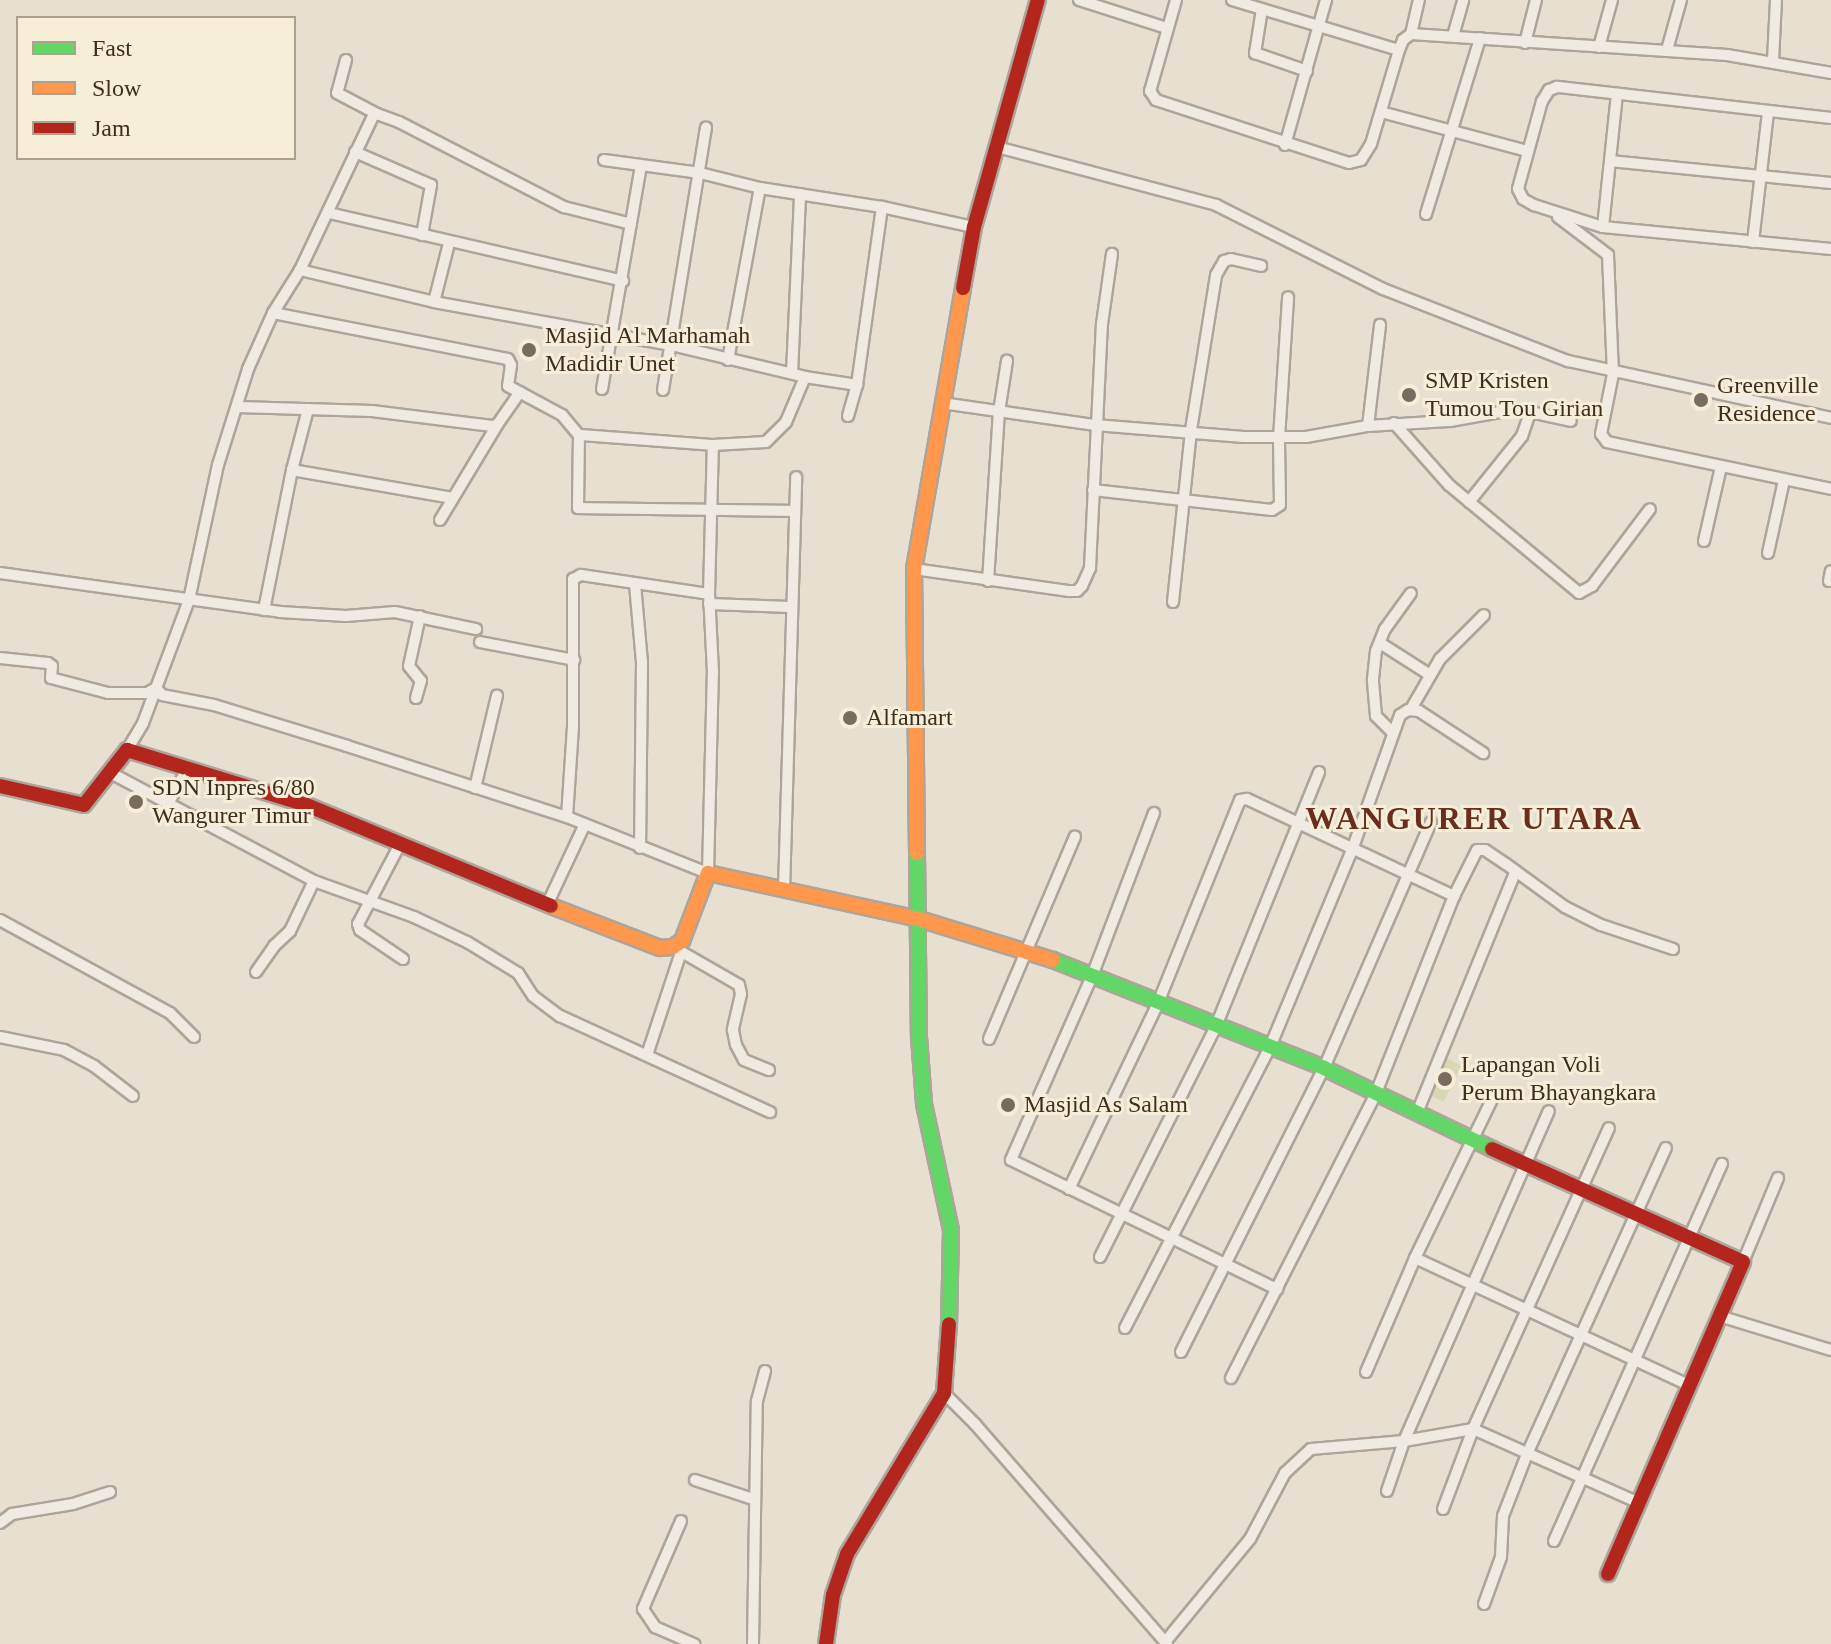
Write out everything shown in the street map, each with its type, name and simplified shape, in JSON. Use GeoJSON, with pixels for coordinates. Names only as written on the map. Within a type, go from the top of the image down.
{"type":"FeatureCollection","features":[{"type":"Feature","properties":{"kind":"street"},"geometry":{"type":"LineString","coordinates":[[826,1644],[833,1595],[847,1554],[915,1450],[944,1393],[952,1336],[952,1238],[941,1170],[924,1104],[919,1037],[914,569],[974,227],[1038,0]]}},
{"type":"Feature","properties":{"kind":"street"},"geometry":{"type":"LineString","coordinates":[[1079,0],[1167,28]]}},
{"type":"Feature","properties":{"kind":"street"},"geometry":{"type":"LineString","coordinates":[[1176,0],[1150,91],[1156,100],[1285,145],[1354,163],[1371,144],[1399,50],[1403,40],[1411,34],[1667,50],[1773,61],[1831,73]]}},
{"type":"Feature","properties":{"kind":"street"},"geometry":{"type":"LineString","coordinates":[[1232,0],[1399,50]]}},
{"type":"Feature","properties":{"kind":"street"},"geometry":{"type":"LineString","coordinates":[[1285,145],[1326,0]]}},
{"type":"Feature","properties":{"kind":"street"},"geometry":{"type":"LineString","coordinates":[[1411,34],[1419,0]]}},
{"type":"Feature","properties":{"kind":"street"},"geometry":{"type":"LineString","coordinates":[[1453,36],[1463,0]]}},
{"type":"Feature","properties":{"kind":"street"},"geometry":{"type":"LineString","coordinates":[[1525,43],[1536,0]]}},
{"type":"Feature","properties":{"kind":"street"},"geometry":{"type":"LineString","coordinates":[[1599,47],[1612,0]]}},
{"type":"Feature","properties":{"kind":"street"},"geometry":{"type":"LineString","coordinates":[[1667,50],[1681,0]]}},
{"type":"Feature","properties":{"kind":"street"},"geometry":{"type":"LineString","coordinates":[[1773,61],[1776,0]]}},
{"type":"Feature","properties":{"kind":"street"},"geometry":{"type":"LineString","coordinates":[[1262,9],[1255,53],[1307,71]]}},
{"type":"Feature","properties":{"kind":"street"},"geometry":{"type":"LineString","coordinates":[[1426,214],[1480,38]]}},
{"type":"Feature","properties":{"kind":"street"},"geometry":{"type":"LineString","coordinates":[[346,60],[337,93],[564,207],[631,224]]}},
{"type":"Feature","properties":{"kind":"street"},"geometry":{"type":"LineString","coordinates":[[1831,118],[1557,87],[1549,90],[1542,101],[1520,194],[1526,201],[1554,213],[1603,227],[1831,249]]}},
{"type":"Feature","properties":{"kind":"street"},"geometry":{"type":"LineString","coordinates":[[1603,227],[1617,94]]}},
{"type":"Feature","properties":{"kind":"street"},"geometry":{"type":"LineString","coordinates":[[1381,112],[1528,151]]}},
{"type":"Feature","properties":{"kind":"street"},"geometry":{"type":"LineString","coordinates":[[1753,242],[1768,113]]}},
{"type":"Feature","properties":{"kind":"street"},"geometry":{"type":"LineString","coordinates":[[0,786],[84,805],[127,750],[143,723],[189,600],[218,465],[248,369],[273,313],[300,270],[329,213],[368,121],[377,114]]}},
{"type":"Feature","properties":{"kind":"street"},"geometry":{"type":"LineString","coordinates":[[663,390],[706,128]]}},
{"type":"Feature","properties":{"kind":"street"},"geometry":{"type":"LineString","coordinates":[[997,147],[1216,205],[1383,289],[1568,361],[1613,374],[1831,418]]}},
{"type":"Feature","properties":{"kind":"street"},"geometry":{"type":"LineString","coordinates":[[355,152],[431,185],[422,235]]}},
{"type":"Feature","properties":{"kind":"street"},"geometry":{"type":"LineString","coordinates":[[604,160],[700,173],[760,188],[882,207],[974,227]]}},
{"type":"Feature","properties":{"kind":"street"},"geometry":{"type":"LineString","coordinates":[[1610,161],[1831,183]]}},
{"type":"Feature","properties":{"kind":"street"},"geometry":{"type":"LineString","coordinates":[[602,389],[641,165]]}},
{"type":"Feature","properties":{"kind":"street"},"geometry":{"type":"LineString","coordinates":[[728,360],[760,188]]}},
{"type":"Feature","properties":{"kind":"street"},"geometry":{"type":"LineString","coordinates":[[792,373],[800,194]]}},
{"type":"Feature","properties":{"kind":"street"},"geometry":{"type":"LineString","coordinates":[[848,416],[857,385],[882,207]]}},
{"type":"Feature","properties":{"kind":"street"},"geometry":{"type":"LineString","coordinates":[[329,213],[623,281]]}},
{"type":"Feature","properties":{"kind":"street"},"geometry":{"type":"LineString","coordinates":[[1554,213],[1608,255],[1613,374],[1601,434],[1607,442],[1831,489]]}},
{"type":"Feature","properties":{"kind":"street"},"geometry":{"type":"LineString","coordinates":[[434,302],[449,243]]}},
{"type":"Feature","properties":{"kind":"street"},"geometry":{"type":"LineString","coordinates":[[914,569],[1077,591],[1090,568],[1095,425],[1112,254]]}},
{"type":"Feature","properties":{"kind":"street"},"geometry":{"type":"LineString","coordinates":[[1173,602],[1204,336],[1220,266],[1231,259],[1261,266]]}},
{"type":"Feature","properties":{"kind":"street"},"geometry":{"type":"LineString","coordinates":[[300,270],[434,302],[611,337],[671,345],[805,377],[857,385]]}},
{"type":"Feature","properties":{"kind":"street"},"geometry":{"type":"LineString","coordinates":[[1093,490],[1185,502],[1276,509],[1281,499],[1279,438],[1288,297]]}},
{"type":"Feature","properties":{"kind":"street"},"geometry":{"type":"LineString","coordinates":[[273,313],[503,357],[511,365],[508,386],[562,415],[579,435],[578,508],[794,511]]}},
{"type":"Feature","properties":{"kind":"street"},"geometry":{"type":"LineString","coordinates":[[1368,426],[1380,325]]}},
{"type":"Feature","properties":{"kind":"street"},"geometry":{"type":"LineString","coordinates":[[988,581],[999,412],[1007,361]]}},
{"type":"Feature","properties":{"kind":"street"},"geometry":{"type":"LineString","coordinates":[[579,435],[713,445],[766,442],[786,422],[805,377]]}},
{"type":"Feature","properties":{"kind":"street"},"geometry":{"type":"LineString","coordinates":[[440,520],[520,392]]}},
{"type":"Feature","properties":{"kind":"street"},"geometry":{"type":"LineString","coordinates":[[942,403],[1095,425],[1279,438],[1330,434],[1394,423],[1450,421],[1504,410],[1531,410],[1571,421]]}},
{"type":"Feature","properties":{"kind":"street"},"geometry":{"type":"LineString","coordinates":[[238,407],[391,412],[497,425]]}},
{"type":"Feature","properties":{"kind":"street"},"geometry":{"type":"LineString","coordinates":[[264,610],[292,470],[308,409]]}},
{"type":"Feature","properties":{"kind":"street"},"geometry":{"type":"LineString","coordinates":[[1469,502],[1522,436],[1531,410]]}},
{"type":"Feature","properties":{"kind":"street"},"geometry":{"type":"LineString","coordinates":[[1394,423],[1469,502],[1579,593],[1592,586],[1650,509]]}},
{"type":"Feature","properties":{"kind":"street"},"geometry":{"type":"LineString","coordinates":[[647,1055],[677,949],[690,927],[708,873],[713,689],[709,599],[713,445]]}},
{"type":"Feature","properties":{"kind":"street"},"geometry":{"type":"LineString","coordinates":[[1704,541],[1721,467]]}},
{"type":"Feature","properties":{"kind":"street"},"geometry":{"type":"LineString","coordinates":[[292,470],[453,498]]}},
{"type":"Feature","properties":{"kind":"street"},"geometry":{"type":"LineString","coordinates":[[784,890],[796,477]]}},
{"type":"Feature","properties":{"kind":"street"},"geometry":{"type":"LineString","coordinates":[[1768,553],[1784,480]]}},
{"type":"Feature","properties":{"kind":"street"},"geometry":{"type":"LineString","coordinates":[[0,573],[264,610],[346,616],[395,612],[476,629]]}},
{"type":"Feature","properties":{"kind":"street"},"geometry":{"type":"LineString","coordinates":[[567,817],[574,660],[573,579],[581,575],[709,599],[791,607]]}},
{"type":"Feature","properties":{"kind":"street"},"geometry":{"type":"LineString","coordinates":[[635,584],[642,662],[640,848]]}},
{"type":"Feature","properties":{"kind":"street"},"geometry":{"type":"LineString","coordinates":[[1393,733],[1376,716],[1373,679],[1385,629],[1411,593]]}},
{"type":"Feature","properties":{"kind":"street"},"geometry":{"type":"LineString","coordinates":[[1125,1328],[1270,1047],[1352,850],[1400,715],[1411,709],[1452,643],[1484,615]]}},
{"type":"Feature","properties":{"kind":"street"},"geometry":{"type":"LineString","coordinates":[[416,698],[421,681],[409,666],[420,616]]}},
{"type":"Feature","properties":{"kind":"street"},"geometry":{"type":"LineString","coordinates":[[480,642],[574,660]]}},
{"type":"Feature","properties":{"kind":"street"},"geometry":{"type":"LineString","coordinates":[[1380,643],[1430,675]]}},
{"type":"Feature","properties":{"kind":"street"},"geometry":{"type":"LineString","coordinates":[[0,658],[48,663],[52,666],[51,678],[108,693],[147,693],[156,688]]}},
{"type":"Feature","properties":{"kind":"street"},"geometry":{"type":"LineString","coordinates":[[156,688],[162,695],[214,705],[567,817],[708,873],[919,919],[1028,950],[1324,1068],[1526,1165],[1743,1262]]}},
{"type":"Feature","properties":{"kind":"street"},"geometry":{"type":"LineString","coordinates":[[475,788],[497,696]]}},
{"type":"Feature","properties":{"kind":"street"},"geometry":{"type":"LineString","coordinates":[[1411,709],[1483,753]]}},
{"type":"Feature","properties":{"kind":"street"},"geometry":{"type":"LineString","coordinates":[[127,750],[304,804],[623,937],[660,948],[677,949],[739,985],[741,994],[733,1030],[736,1045],[744,1060],[769,1070]]}},
{"type":"Feature","properties":{"kind":"street"},"geometry":{"type":"LineString","coordinates":[[169,802],[188,768]]}},
{"type":"Feature","properties":{"kind":"street"},"geometry":{"type":"LineString","coordinates":[[109,772],[314,881],[428,923],[518,973],[533,996],[554,1012],[770,1112]]}},
{"type":"Feature","properties":{"kind":"street"},"geometry":{"type":"LineString","coordinates":[[1100,1257],[1216,1026],[1319,772]]}},
{"type":"Feature","properties":{"kind":"street"},"geometry":{"type":"LineString","coordinates":[[1069,1189],[1158,1003],[1240,800],[1247,799],[1454,896]]}},
{"type":"Feature","properties":{"kind":"street"},"geometry":{"type":"LineString","coordinates":[[1154,813],[1092,976],[1010,1157],[1015,1164],[1277,1289]]}},
{"type":"Feature","properties":{"kind":"street"},"geometry":{"type":"LineString","coordinates":[[1181,1352],[1324,1068],[1431,822]]}},
{"type":"Feature","properties":{"kind":"street"},"geometry":{"type":"LineString","coordinates":[[547,905],[585,824]]}},
{"type":"Feature","properties":{"kind":"street"},"geometry":{"type":"LineString","coordinates":[[989,1039],[1075,836]]}},
{"type":"Feature","properties":{"kind":"street"},"geometry":{"type":"LineString","coordinates":[[399,846],[372,901],[359,919],[358,928],[403,959]]}},
{"type":"Feature","properties":{"kind":"street"},"geometry":{"type":"LineString","coordinates":[[1231,1378],[1376,1093],[1454,896],[1477,850],[1485,850],[1565,907],[1601,925],[1673,949]]}},
{"type":"Feature","properties":{"kind":"street"},"geometry":{"type":"LineString","coordinates":[[1417,1113],[1516,871]]}},
{"type":"Feature","properties":{"kind":"street"},"geometry":{"type":"LineString","coordinates":[[256,972],[274,946],[290,931],[314,881]]}},
{"type":"Feature","properties":{"kind":"street"},"geometry":{"type":"LineString","coordinates":[[0,920],[170,1013],[194,1037]]}},
{"type":"Feature","properties":{"kind":"street"},"geometry":{"type":"LineString","coordinates":[[0,1037],[72,1053],[133,1096]]}},
{"type":"Feature","properties":{"kind":"street"},"geometry":{"type":"LineString","coordinates":[[1366,1372],[1415,1258],[1494,1095]]}},
{"type":"Feature","properties":{"kind":"street"},"geometry":{"type":"LineString","coordinates":[[1387,1491],[1404,1441],[1549,1111]]}},
{"type":"Feature","properties":{"kind":"street"},"geometry":{"type":"LineString","coordinates":[[1443,1509],[1473,1429],[1609,1128]]}},
{"type":"Feature","properties":{"kind":"street"},"geometry":{"type":"LineString","coordinates":[[1484,1604],[1501,1557],[1503,1516],[1527,1454],[1666,1148]]}},
{"type":"Feature","properties":{"kind":"street"},"geometry":{"type":"LineString","coordinates":[[1554,1541],[1633,1361],[1692,1238],[1722,1164]]}},
{"type":"Feature","properties":{"kind":"street"},"geometry":{"type":"LineString","coordinates":[[1608,1574],[1778,1178]]}},
{"type":"Feature","properties":{"kind":"street"},"geometry":{"type":"LineString","coordinates":[[1415,1258],[1688,1385]]}},
{"type":"Feature","properties":{"kind":"street"},"geometry":{"type":"LineString","coordinates":[[1719,1316],[1784,1339],[1831,1350]]}},
{"type":"Feature","properties":{"kind":"street"},"geometry":{"type":"LineString","coordinates":[[753,1644],[757,1401],[765,1371]]}},
{"type":"Feature","properties":{"kind":"street"},"geometry":{"type":"LineString","coordinates":[[944,1393],[975,1424],[1166,1643],[1250,1539],[1285,1473],[1311,1449],[1404,1441],[1473,1429],[1639,1503]]}},
{"type":"Feature","properties":{"kind":"street"},"geometry":{"type":"LineString","coordinates":[[695,1480],[753,1499]]}},
{"type":"Feature","properties":{"kind":"street"},"geometry":{"type":"LineString","coordinates":[[0,1523],[12,1514],[73,1504],[110,1492]]}},
{"type":"Feature","properties":{"kind":"street"},"geometry":{"type":"LineString","coordinates":[[681,1521],[643,1609],[655,1627],[694,1644]]}},
{"type":"Feature","properties":{"kind":"green space","name":"Lapangan Voli Perum Bhayangkara"},"geometry":{"type":"Polygon","coordinates":[[[1442,1056],[1462,1066],[1443,1102],[1424,1092],[1442,1056]]]}},
{"type":"Feature","properties":{"kind":"traffic: fast"},"geometry":{"type":"LineString","coordinates":[[917,853],[919,1037],[924,1104],[951,1230],[949,1324]]}},
{"type":"Feature","properties":{"kind":"traffic: fast"},"geometry":{"type":"LineString","coordinates":[[1053,960],[1324,1068],[1492,1149]]}},
{"type":"Feature","properties":{"kind":"traffic: slow"},"geometry":{"type":"LineString","coordinates":[[917,853],[914,569],[963,288]]}},
{"type":"Feature","properties":{"kind":"traffic: slow"},"geometry":{"type":"LineString","coordinates":[[551,906],[660,948],[673,947],[682,941],[708,873],[919,919],[1053,960]]}},
{"type":"Feature","properties":{"kind":"traffic: jam"},"geometry":{"type":"LineString","coordinates":[[963,288],[974,227],[1038,0]]}},
{"type":"Feature","properties":{"kind":"traffic: jam"},"geometry":{"type":"LineString","coordinates":[[0,786],[84,805],[127,750],[304,804],[551,906]]}},
{"type":"Feature","properties":{"kind":"traffic: jam"},"geometry":{"type":"LineString","coordinates":[[1492,1149],[1743,1262],[1608,1574]]}},
{"type":"Feature","properties":{"kind":"traffic: jam"},"geometry":{"type":"LineString","coordinates":[[826,1644],[833,1595],[847,1554],[944,1393],[949,1324]]}},
{"type":"Feature","properties":{"kind":"place","name":"Masjid Al Marhamah Madidir Unet"},"geometry":{"type":"Point","coordinates":[529,350]}},
{"type":"Feature","properties":{"kind":"place","name":"SMP Kristen Tumou Tou Girian"},"geometry":{"type":"Point","coordinates":[1409,395]}},
{"type":"Feature","properties":{"kind":"place","name":"Greenville Residence"},"geometry":{"type":"Point","coordinates":[1701,400]}},
{"type":"Feature","properties":{"kind":"place","name":"Alfamart"},"geometry":{"type":"Point","coordinates":[850,718]}},
{"type":"Feature","properties":{"kind":"place","name":"SDN Inpres 6/80 Wangurer Timur"},"geometry":{"type":"Point","coordinates":[136,802]}},
{"type":"Feature","properties":{"kind":"place","name":"Lapangan Voli Perum Bhayangkara"},"geometry":{"type":"Point","coordinates":[1445,1079]}},
{"type":"Feature","properties":{"kind":"place","name":"Masjid As Salam"},"geometry":{"type":"Point","coordinates":[1008,1105]}},
{"type":"Feature","properties":{"kind":"district","name":"WANGURER UTARA"},"geometry":{"type":"Point","coordinates":[1474,818]}}]}
